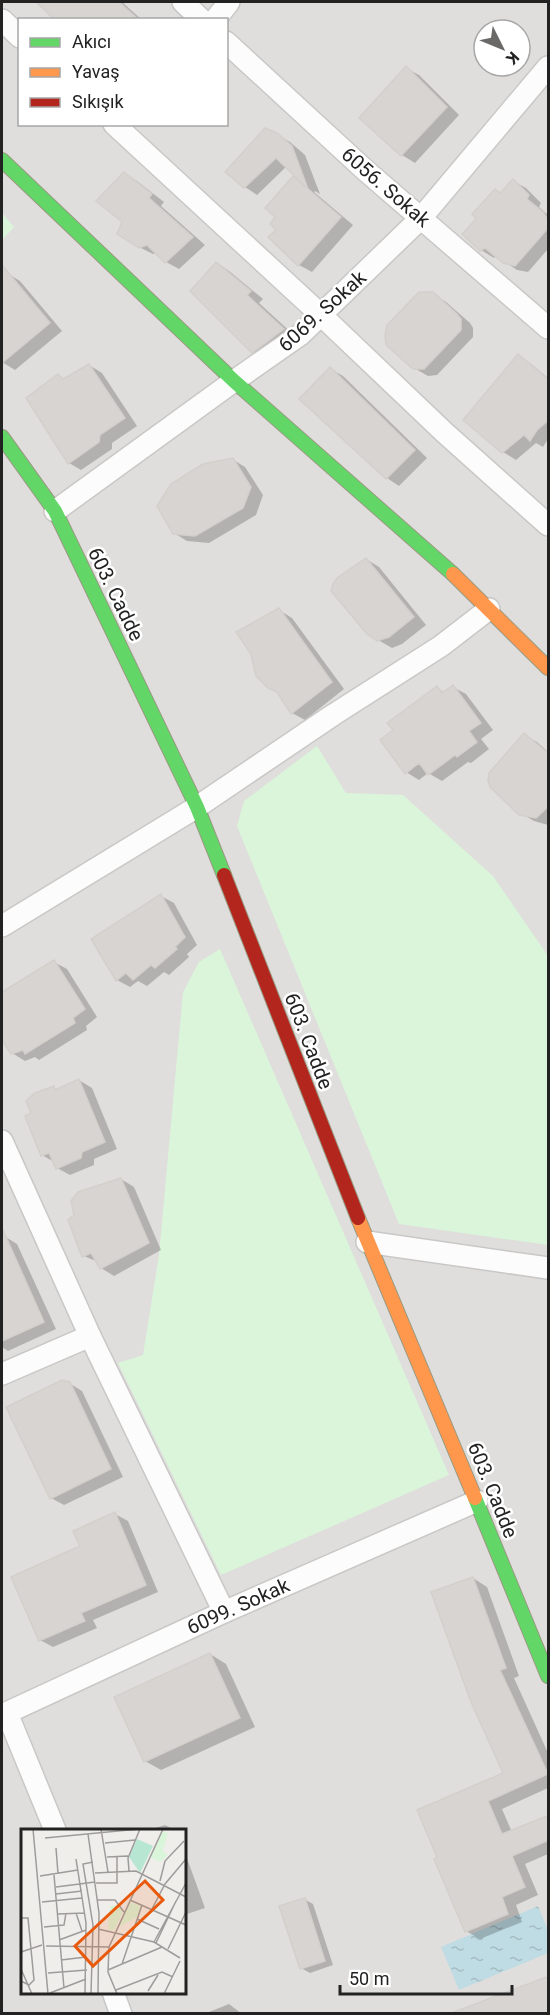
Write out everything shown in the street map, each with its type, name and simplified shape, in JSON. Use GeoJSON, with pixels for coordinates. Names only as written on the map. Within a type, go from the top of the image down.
{"type":"FeatureCollection","features":[{"type":"Feature","properties":{"kind":"street"},"geometry":{"type":"LineString","coordinates":[[183,2],[200,18]]}},
{"type":"Feature","properties":{"kind":"street"},"geometry":{"type":"LineString","coordinates":[[217,18],[229,2]]}},
{"type":"Feature","properties":{"kind":"street"},"geometry":{"type":"LineString","coordinates":[[2,20],[18,35]]}},
{"type":"Feature","properties":{"kind":"street","name":"6056. Sokak"},"geometry":{"type":"LineString","coordinates":[[228,44],[365,170],[549,328]]}},
{"type":"Feature","properties":{"kind":"street","name":"6069. Sokak"},"geometry":{"type":"LineString","coordinates":[[55,511],[300,335],[421,218],[549,67]]}},
{"type":"Feature","properties":{"kind":"street"},"geometry":{"type":"LineString","coordinates":[[116,126],[445,433],[549,525]]}},
{"type":"Feature","properties":{"kind":"street"},"geometry":{"type":"LineString","coordinates":[[2,160],[234,381],[439,561],[549,668]]}},
{"type":"Feature","properties":{"kind":"street","name":"603. Cadde"},"geometry":{"type":"LineString","coordinates":[[2,437],[55,511],[197,807],[367,1242],[549,1676]]}},
{"type":"Feature","properties":{"kind":"street"},"geometry":{"type":"LineString","coordinates":[[2,926],[197,807],[333,715],[441,646],[489,609]]}},
{"type":"Feature","properties":{"kind":"street"},"geometry":{"type":"LineString","coordinates":[[2,1141],[90,1336],[224,1612]]}},
{"type":"Feature","properties":{"kind":"street"},"geometry":{"type":"LineString","coordinates":[[367,1242],[549,1268]]}},
{"type":"Feature","properties":{"kind":"street"},"geometry":{"type":"LineString","coordinates":[[2,1374],[90,1336]]}},
{"type":"Feature","properties":{"kind":"street","name":"6099. Sokak"},"geometry":{"type":"LineString","coordinates":[[4,1714],[224,1612],[477,1502]]}},
{"type":"Feature","properties":{"kind":"street"},"geometry":{"type":"LineString","coordinates":[[4,1714],[55,1829]]}},
{"type":"Feature","properties":{"kind":"street"},"geometry":{"type":"LineString","coordinates":[[114,1994],[121,2013]]}},
{"type":"Feature","properties":{"kind":"shaded area"},"geometry":{"type":"Polygon","coordinates":[[[2,2],[548,2],[548,2013],[2,2013],[2,2]]]}},
{"type":"Feature","properties":{"kind":"green space"},"geometry":{"type":"Polygon","coordinates":[[[2,213],[14,227],[2,240],[2,213]]]}},
{"type":"Feature","properties":{"kind":"green space"},"geometry":{"type":"Polygon","coordinates":[[[317,746],[346,793],[403,795],[493,876],[548,956],[548,1245],[399,1224],[237,826],[244,801],[317,746]]]}},
{"type":"Feature","properties":{"kind":"green space"},"geometry":{"type":"Polygon","coordinates":[[[220,949],[449,1475],[221,1575],[118,1363],[143,1355],[159,1255],[183,992],[199,962],[220,949]]]}},
{"type":"Feature","properties":{"kind":"water"},"geometry":{"type":"Polygon","coordinates":[[[538,1906],[548,1930],[548,1953],[459,1990],[441,1947],[538,1906]]]}},
{"type":"Feature","properties":{"kind":"building"},"geometry":{"type":"Polygon","coordinates":[[[36,2],[119,2],[137,18],[53,18],[36,2]]]}},
{"type":"Feature","properties":{"kind":"building"},"geometry":{"type":"Polygon","coordinates":[[[406,66],[447,107],[401,156],[359,118],[406,66]]]}},
{"type":"Feature","properties":{"kind":"building"},"geometry":{"type":"Polygon","coordinates":[[[265,128],[277,133],[292,146],[308,189],[276,158],[244,188],[225,172],[265,128]]]}},
{"type":"Feature","properties":{"kind":"building"},"geometry":{"type":"Polygon","coordinates":[[[124,172],[152,194],[149,198],[193,237],[165,263],[147,245],[139,248],[117,234],[122,222],[96,201],[124,172]]]}},
{"type":"Feature","properties":{"kind":"building"},"geometry":{"type":"Polygon","coordinates":[[[293,176],[341,217],[298,266],[268,237],[276,230],[270,224],[275,217],[265,208],[293,176]]]}},
{"type":"Feature","properties":{"kind":"building"},"geometry":{"type":"Polygon","coordinates":[[[513,179],[529,195],[527,199],[543,212],[549,221],[549,227],[515,266],[503,263],[485,248],[480,251],[462,234],[476,219],[472,214],[495,189],[500,193],[513,179]]]}},
{"type":"Feature","properties":{"kind":"building"},"geometry":{"type":"Polygon","coordinates":[[[216,262],[251,291],[247,295],[284,329],[252,353],[190,291],[216,262]]]}},
{"type":"Feature","properties":{"kind":"building"},"geometry":{"type":"Polygon","coordinates":[[[2,265],[50,323],[2,363],[2,265]]]}},
{"type":"Feature","properties":{"kind":"building"},"geometry":{"type":"Polygon","coordinates":[[[419,292],[433,292],[461,319],[461,330],[424,369],[413,369],[386,345],[385,335],[387,325],[419,292]]]}},
{"type":"Feature","properties":{"kind":"building"},"geometry":{"type":"Polygon","coordinates":[[[518,354],[549,380],[549,420],[537,430],[530,441],[524,435],[502,453],[463,420],[518,354]]]}},
{"type":"Feature","properties":{"kind":"building"},"geometry":{"type":"Polygon","coordinates":[[[89,364],[125,418],[100,435],[99,442],[68,464],[26,398],[58,374],[63,379],[89,364]]]}},
{"type":"Feature","properties":{"kind":"building"},"geometry":{"type":"Polygon","coordinates":[[[330,367],[415,450],[386,479],[299,399],[330,367]]]}},
{"type":"Feature","properties":{"kind":"building"},"geometry":{"type":"Polygon","coordinates":[[[233,458],[251,487],[243,508],[195,536],[173,534],[157,506],[171,484],[203,464],[233,458]]]}},
{"type":"Feature","properties":{"kind":"building"},"geometry":{"type":"Polygon","coordinates":[[[366,558],[414,617],[389,637],[377,641],[367,634],[331,591],[337,578],[366,558]]]}},
{"type":"Feature","properties":{"kind":"building"},"geometry":{"type":"Polygon","coordinates":[[[279,608],[332,682],[291,714],[277,692],[268,688],[256,676],[251,654],[236,632],[279,608]]]}},
{"type":"Feature","properties":{"kind":"building"},"geometry":{"type":"Polygon","coordinates":[[[453,685],[481,723],[469,731],[477,742],[428,775],[419,763],[405,774],[380,740],[393,730],[387,723],[437,686],[442,693],[453,685]]]}},
{"type":"Feature","properties":{"kind":"building"},"geometry":{"type":"Polygon","coordinates":[[[524,733],[549,754],[549,806],[536,818],[519,815],[490,787],[488,781],[489,773],[524,733]]]}},
{"type":"Feature","properties":{"kind":"building"},"geometry":{"type":"Polygon","coordinates":[[[161,894],[185,937],[175,947],[177,949],[155,968],[151,965],[133,980],[126,973],[116,981],[91,939],[161,894]]]}},
{"type":"Feature","properties":{"kind":"building"},"geometry":{"type":"Polygon","coordinates":[[[54,960],[85,1009],[73,1018],[75,1023],[25,1054],[23,1050],[11,1054],[2,1040],[2,992],[54,960]]]}},
{"type":"Feature","properties":{"kind":"building"},"geometry":{"type":"Polygon","coordinates":[[[79,1079],[105,1142],[82,1152],[81,1158],[56,1169],[49,1153],[41,1156],[25,1116],[31,1113],[26,1101],[35,1093],[54,1086],[55,1090],[79,1079]]]}},
{"type":"Feature","properties":{"kind":"building"},"geometry":{"type":"Polygon","coordinates":[[[121,1178],[149,1243],[100,1269],[91,1253],[82,1257],[68,1220],[74,1215],[71,1201],[78,1192],[121,1178]]]}},
{"type":"Feature","properties":{"kind":"building"},"geometry":{"type":"Polygon","coordinates":[[[2,1228],[44,1322],[2,1341],[2,1228]]]}},
{"type":"Feature","properties":{"kind":"building"},"geometry":{"type":"Polygon","coordinates":[[[62,1380],[70,1382],[111,1469],[50,1499],[6,1407],[62,1380]]]}},
{"type":"Feature","properties":{"kind":"building"},"geometry":{"type":"Polygon","coordinates":[[[115,1512],[146,1585],[81,1613],[85,1621],[39,1641],[11,1577],[80,1546],[73,1531],[115,1512]]]}},
{"type":"Feature","properties":{"kind":"building"},"geometry":{"type":"Polygon","coordinates":[[[473,1577],[506,1668],[500,1670],[548,1774],[488,1801],[502,1834],[549,1815],[549,1840],[512,1856],[525,1887],[502,1897],[508,1914],[465,1932],[434,1859],[437,1857],[417,1810],[503,1773],[471,1702],[431,1592],[473,1577]]]}},
{"type":"Feature","properties":{"kind":"building"},"geometry":{"type":"Polygon","coordinates":[[[210,1653],[240,1718],[144,1762],[114,1697],[210,1653]]]}},
{"type":"Feature","properties":{"kind":"building"},"geometry":{"type":"Polygon","coordinates":[[[305,1898],[325,1961],[300,1969],[279,1906],[305,1898]]]}},
{"type":"Feature","properties":{"kind":"building"},"geometry":{"type":"Polygon","coordinates":[[[549,1976],[549,2013],[454,2012],[549,1976]]]}},
{"type":"Feature","properties":{"kind":"traffic: fast"},"geometry":{"type":"LineString","coordinates":[[2,160],[234,381],[453,574]]}},
{"type":"Feature","properties":{"kind":"traffic: fast"},"geometry":{"type":"LineString","coordinates":[[2,437],[55,511],[197,807],[224,875]]}},
{"type":"Feature","properties":{"kind":"traffic: fast"},"geometry":{"type":"LineString","coordinates":[[475,1498],[548,1676]]}},
{"type":"Feature","properties":{"kind":"traffic: slow"},"geometry":{"type":"LineString","coordinates":[[453,574],[548,668]]}},
{"type":"Feature","properties":{"kind":"traffic: slow"},"geometry":{"type":"LineString","coordinates":[[358,1218],[475,1498]]}},
{"type":"Feature","properties":{"kind":"traffic: jam"},"geometry":{"type":"LineString","coordinates":[[224,875],[358,1218]]}}]}
